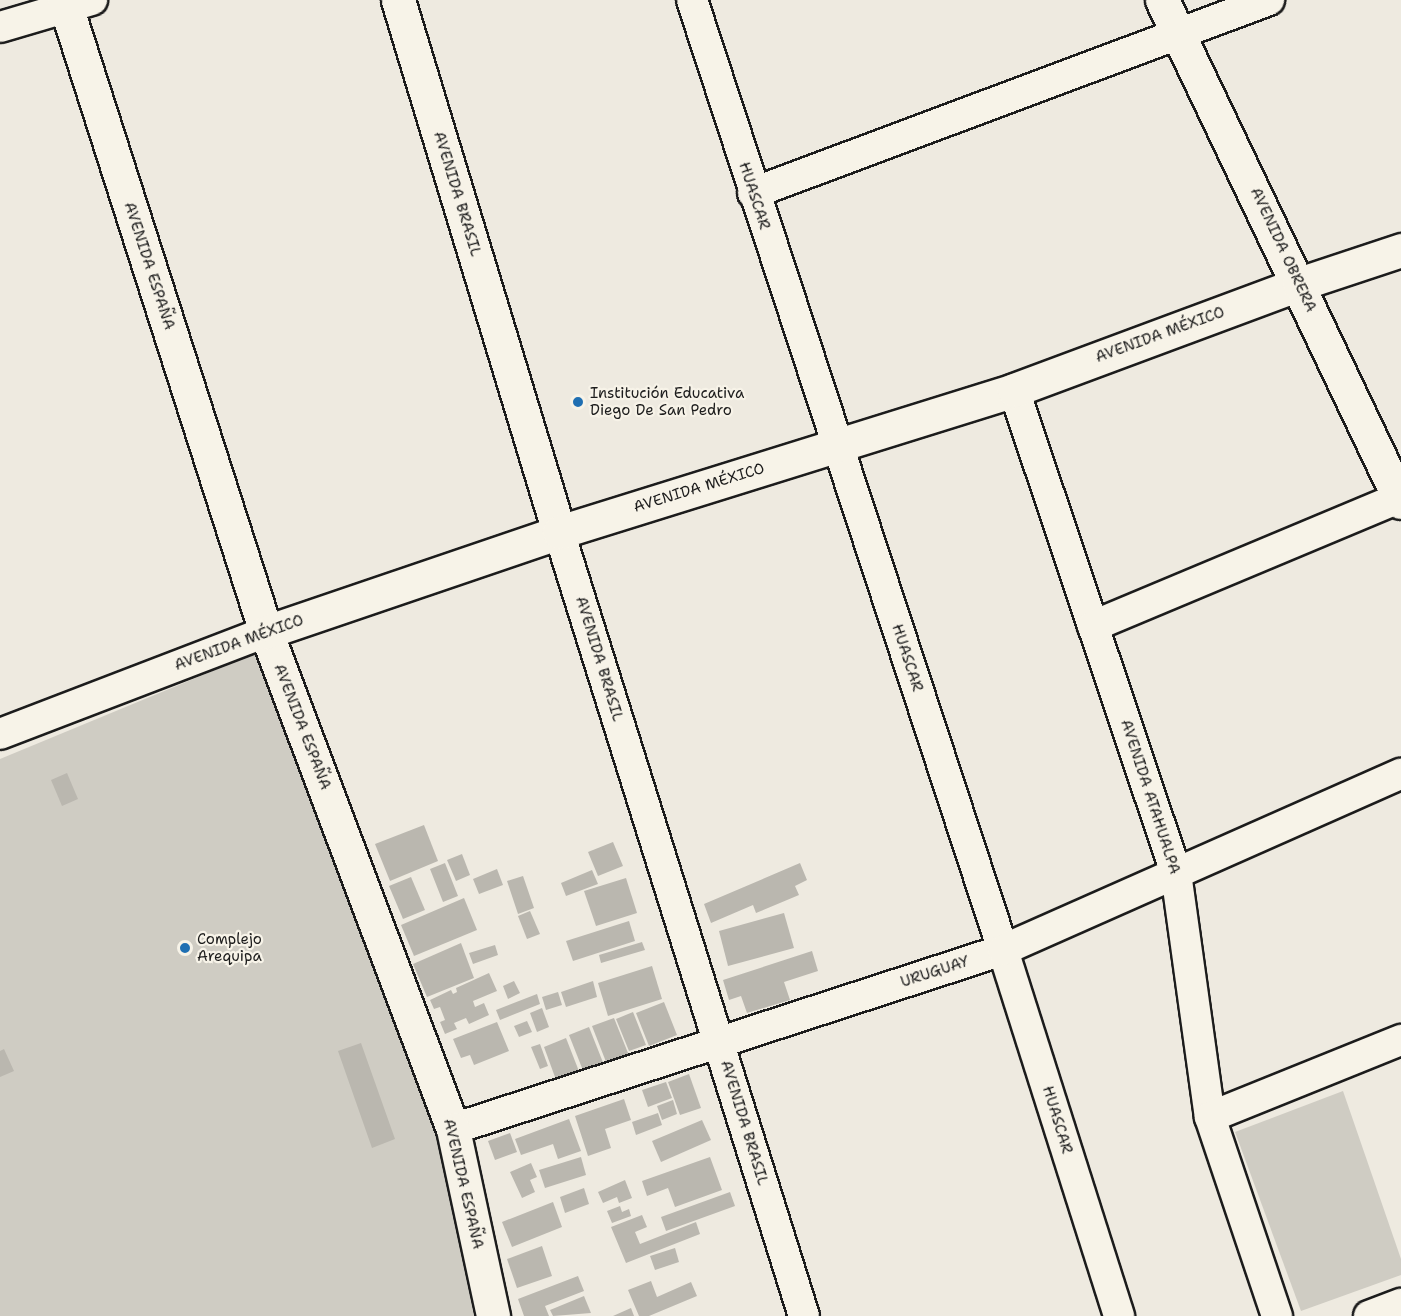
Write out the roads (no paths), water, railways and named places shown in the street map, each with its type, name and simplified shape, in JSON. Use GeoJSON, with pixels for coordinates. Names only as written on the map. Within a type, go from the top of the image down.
{"type":"FeatureCollection","features":[{"type":"Feature","properties":{"kind":"street","name":"AVENIDA BRASIL"},"geometry":{"type":"LineString","coordinates":[[398,0],[559,532],[804,1316]]}},
{"type":"Feature","properties":{"kind":"street","name":"HUASCAR"},"geometry":{"type":"LineString","coordinates":[[692,0],[753,193],[1003,950],[1119,1316]]}},
{"type":"Feature","properties":{"kind":"street","name":"AVENIDA OBRERA"},"geometry":{"type":"LineString","coordinates":[[1162,0],[1400,499]]}},
{"type":"Feature","properties":{"kind":"street"},"geometry":{"type":"LineString","coordinates":[[753,193],[1269,0]]}},
{"type":"Feature","properties":{"kind":"street"},"geometry":{"type":"LineString","coordinates":[[0,27],[74,3]]}},
{"type":"Feature","properties":{"kind":"street","name":"AVENIDA ESPAÑA"},"geometry":{"type":"LineString","coordinates":[[74,3],[266,632],[453,1130],[493,1316]]}},
{"type":"Feature","properties":{"kind":"street","name":"AVENIDA MÉXICO"},"geometry":{"type":"LineString","coordinates":[[0,734],[266,632],[559,532],[1014,390],[1299,284],[1401,250]]}},
{"type":"Feature","properties":{"kind":"street","name":"AVENIDA ATAHUALPA"},"geometry":{"type":"LineString","coordinates":[[1014,390],[1176,873],[1210,1116],[1277,1316]]}},
{"type":"Feature","properties":{"kind":"street"},"geometry":{"type":"LineString","coordinates":[[1094,626],[1400,499]]}},
{"type":"Feature","properties":{"kind":"street","name":"URUGUAY"},"geometry":{"type":"LineString","coordinates":[[453,1130],[718,1041],[1003,950],[1401,774]]}},
{"type":"Feature","properties":{"kind":"street"},"geometry":{"type":"LineString","coordinates":[[1210,1116],[1401,1040]]}},
{"type":"Feature","properties":{"kind":"street"},"geometry":{"type":"LineString","coordinates":[[1370,1316],[1401,1304]]}},
{"type":"Feature","properties":{"kind":"place","name":"Institución Educativa Diego De San Pedro"},"geometry":{"type":"Point","coordinates":[578,402]}},
{"type":"Feature","properties":{"kind":"place","name":"Complejo Arequipa"},"geometry":{"type":"Point","coordinates":[185,948]}}]}
